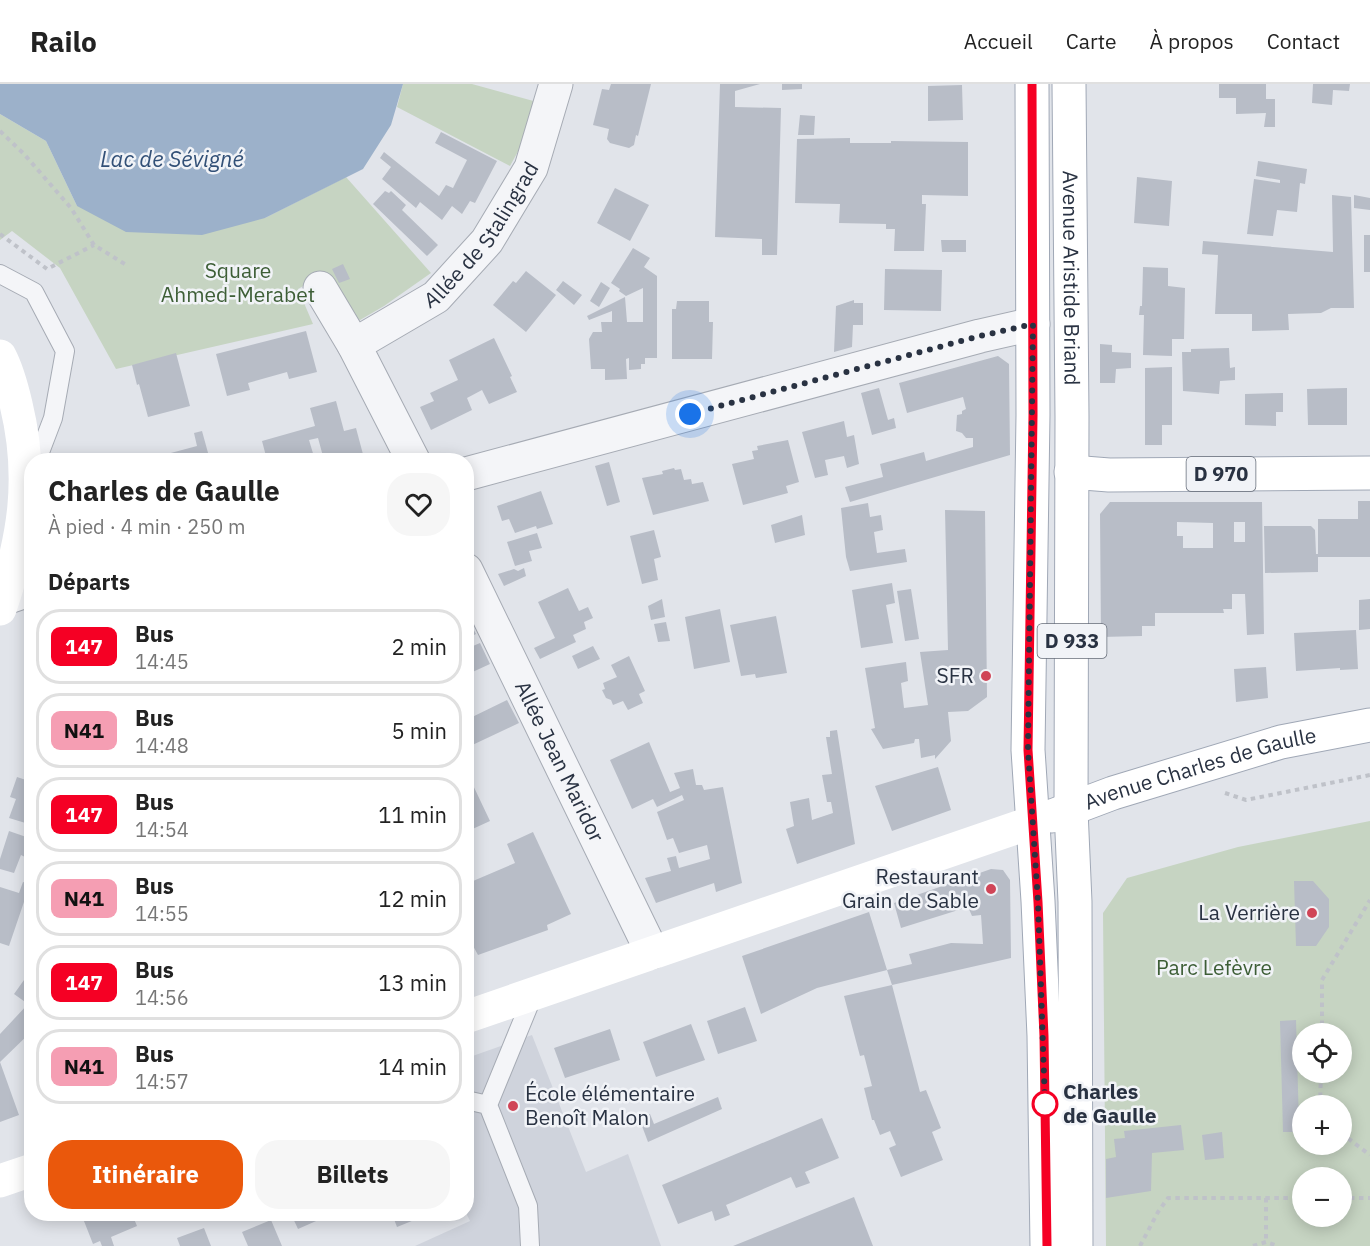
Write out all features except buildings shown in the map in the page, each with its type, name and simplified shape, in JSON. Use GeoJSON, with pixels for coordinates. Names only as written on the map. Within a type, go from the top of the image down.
{"type":"FeatureCollection","features":[{"type":"Feature","properties":{"kind":"main road","name":"Avenue Aristide Briand"},"geometry":{"type":"LineString","coordinates":[[1032,84],[1033,324],[1028,750],[1034,822]]}},
{"type":"Feature","properties":{"kind":"main road","name":"Avenue Aristide Briand"},"geometry":{"type":"LineString","coordinates":[[1069,84],[1071,810]]}},
{"type":"Feature","properties":{"kind":"main road"},"geometry":{"type":"LineString","coordinates":[[0,356],[7,370],[21,426],[25,453]]}},
{"type":"Feature","properties":{"kind":"main road","name":"D 970"},"geometry":{"type":"LineString","coordinates":[[1071,472],[1109,475],[1370,473]]}},
{"type":"Feature","properties":{"kind":"main road"},"geometry":{"type":"LineString","coordinates":[[1031,494],[1071,472]]}},
{"type":"Feature","properties":{"kind":"main road"},"geometry":{"type":"LineString","coordinates":[[9,599],[24,516]]}},
{"type":"Feature","properties":{"kind":"main road"},"geometry":{"type":"LineString","coordinates":[[1031,568],[1049,593],[1047,751],[1049,787],[1071,810]]}},
{"type":"Feature","properties":{"kind":"main road","name":"Avenue Charles de Gaulle"},"geometry":{"type":"LineString","coordinates":[[474,1014],[1071,810],[1122,790],[1198,769],[1281,742],[1370,725]]}},
{"type":"Feature","properties":{"kind":"main road","name":"D 933"},"geometry":{"type":"LineString","coordinates":[[1071,810],[1075,908],[1076,1246]]}},
{"type":"Feature","properties":{"kind":"main road","name":"D 933"},"geometry":{"type":"LineString","coordinates":[[1034,822],[1044,1036],[1047,1246]]}},
{"type":"Feature","properties":{"kind":"main road"},"geometry":{"type":"LineString","coordinates":[[0,1181],[24,1173]]}},
{"type":"Feature","properties":{"kind":"street","name":"Allée de Stalingrad"},"geometry":{"type":"LineString","coordinates":[[354,345],[436,297],[487,241],[531,168],[556,84]]}},
{"type":"Feature","properties":{"kind":"street"},"geometry":{"type":"LineString","coordinates":[[320,288],[354,345],[409,453]]}},
{"type":"Feature","properties":{"kind":"street"},"geometry":{"type":"LineString","coordinates":[[474,472],[957,342],[1033,324]]}},
{"type":"Feature","properties":{"kind":"street","name":"Allée Jean Maridor"},"geometry":{"type":"LineString","coordinates":[[474,586],[652,952]]}},
{"type":"Feature","properties":{"kind":"lane"},"geometry":{"type":"LineString","coordinates":[[0,274],[34,292],[65,351],[52,418],[40,453]]}},
{"type":"Feature","properties":{"kind":"lane"},"geometry":{"type":"LineString","coordinates":[[530,1246],[528,1206],[488,1105],[534,993]]}},
{"type":"Feature","properties":{"kind":"lane"},"geometry":{"type":"LineString","coordinates":[[474,1102],[488,1105]]}},
{"type":"Feature","properties":{"kind":"path"},"geometry":{"type":"LineString","coordinates":[[0,131],[24,154],[71,208],[94,245],[128,266]]}},
{"type":"Feature","properties":{"kind":"path"},"geometry":{"type":"LineString","coordinates":[[0,234],[47,269],[94,245]]}},
{"type":"Feature","properties":{"kind":"path"},"geometry":{"type":"LineString","coordinates":[[1198,769],[1220,791],[1246,800],[1370,775]]}},
{"type":"Feature","properties":{"kind":"path"},"geometry":{"type":"LineString","coordinates":[[1322,1023],[1322,980],[1370,900]]}},
{"type":"Feature","properties":{"kind":"path"},"geometry":{"type":"LineString","coordinates":[[1352,1141],[1370,1155]]}},
{"type":"Feature","properties":{"kind":"path"},"geometry":{"type":"LineString","coordinates":[[1140,1246],[1168,1198],[1292,1198]]}},
{"type":"Feature","properties":{"kind":"path"},"geometry":{"type":"LineString","coordinates":[[1266,1198],[1266,1242]]}},
{"type":"Feature","properties":{"kind":"path"},"geometry":{"type":"LineString","coordinates":[[1352,1198],[1370,1198]]}},
{"type":"Feature","properties":{"kind":"path"},"geometry":{"type":"LineString","coordinates":[[1253,1246],[1266,1242],[1278,1246]]}},
{"type":"Feature","properties":{"kind":"shaded area","name":"École élémentaire Benoît Malon"},"geometry":{"type":"Polygon","coordinates":[[[532,1035],[586,1172],[628,1154],[661,1246],[415,1246],[474,1221],[474,1056],[532,1035]]]}},
{"type":"Feature","properties":{"kind":"green space"},"geometry":{"type":"Polygon","coordinates":[[[403,84],[472,84],[537,102],[527,135],[510,166],[397,107],[403,84]]]}},
{"type":"Feature","properties":{"kind":"green space","name":"Square Ahmed-Merabet"},"geometry":{"type":"Polygon","coordinates":[[[0,114],[46,141],[77,206],[265,218],[346,177],[431,273],[360,320],[346,314],[326,273],[298,289],[313,324],[116,369],[60,268],[12,231],[0,240],[0,114]]]}},
{"type":"Feature","properties":{"kind":"green space","name":"Parc Lefèvre"},"geometry":{"type":"Polygon","coordinates":[[[1370,821],[1370,1246],[1106,1246],[1103,913],[1127,878],[1238,847],[1370,821]]]}},
{"type":"Feature","properties":{"kind":"water","name":"Lac de Sévigné"},"geometry":{"type":"Polygon","coordinates":[[[0,84],[403,84],[391,125],[363,169],[265,218],[202,235],[126,232],[77,206],[46,141],[0,114],[0,84]]]}},
{"type":"Feature","properties":{"kind":"bus line","name":"147"},"geometry":{"type":"LineString","coordinates":[[1032,84],[1033,415],[1028,750],[1034,822],[1044,1036],[1047,1246]]}},
{"type":"Feature","properties":{"kind":"place","name":"SFR"},"geometry":{"type":"Point","coordinates":[986,676]}},
{"type":"Feature","properties":{"kind":"place","name":"Restaurant Grain de Sable"},"geometry":{"type":"Point","coordinates":[991,889]}},
{"type":"Feature","properties":{"kind":"place","name":"La Verrière"},"geometry":{"type":"Point","coordinates":[1312,913]}},
{"type":"Feature","properties":{"kind":"place","name":"Charles de Gaulle"},"geometry":{"type":"Point","coordinates":[1045,1104]}},
{"type":"Feature","properties":{"kind":"place","name":"École élémentaire Benoît Malon"},"geometry":{"type":"Point","coordinates":[513,1106]}},
{"type":"Feature","properties":{"kind":"route"},"geometry":{"type":"LineString","coordinates":[[690,414],[980,336],[1033,324],[1028,750],[1038,902],[1045,1104]]}}]}
